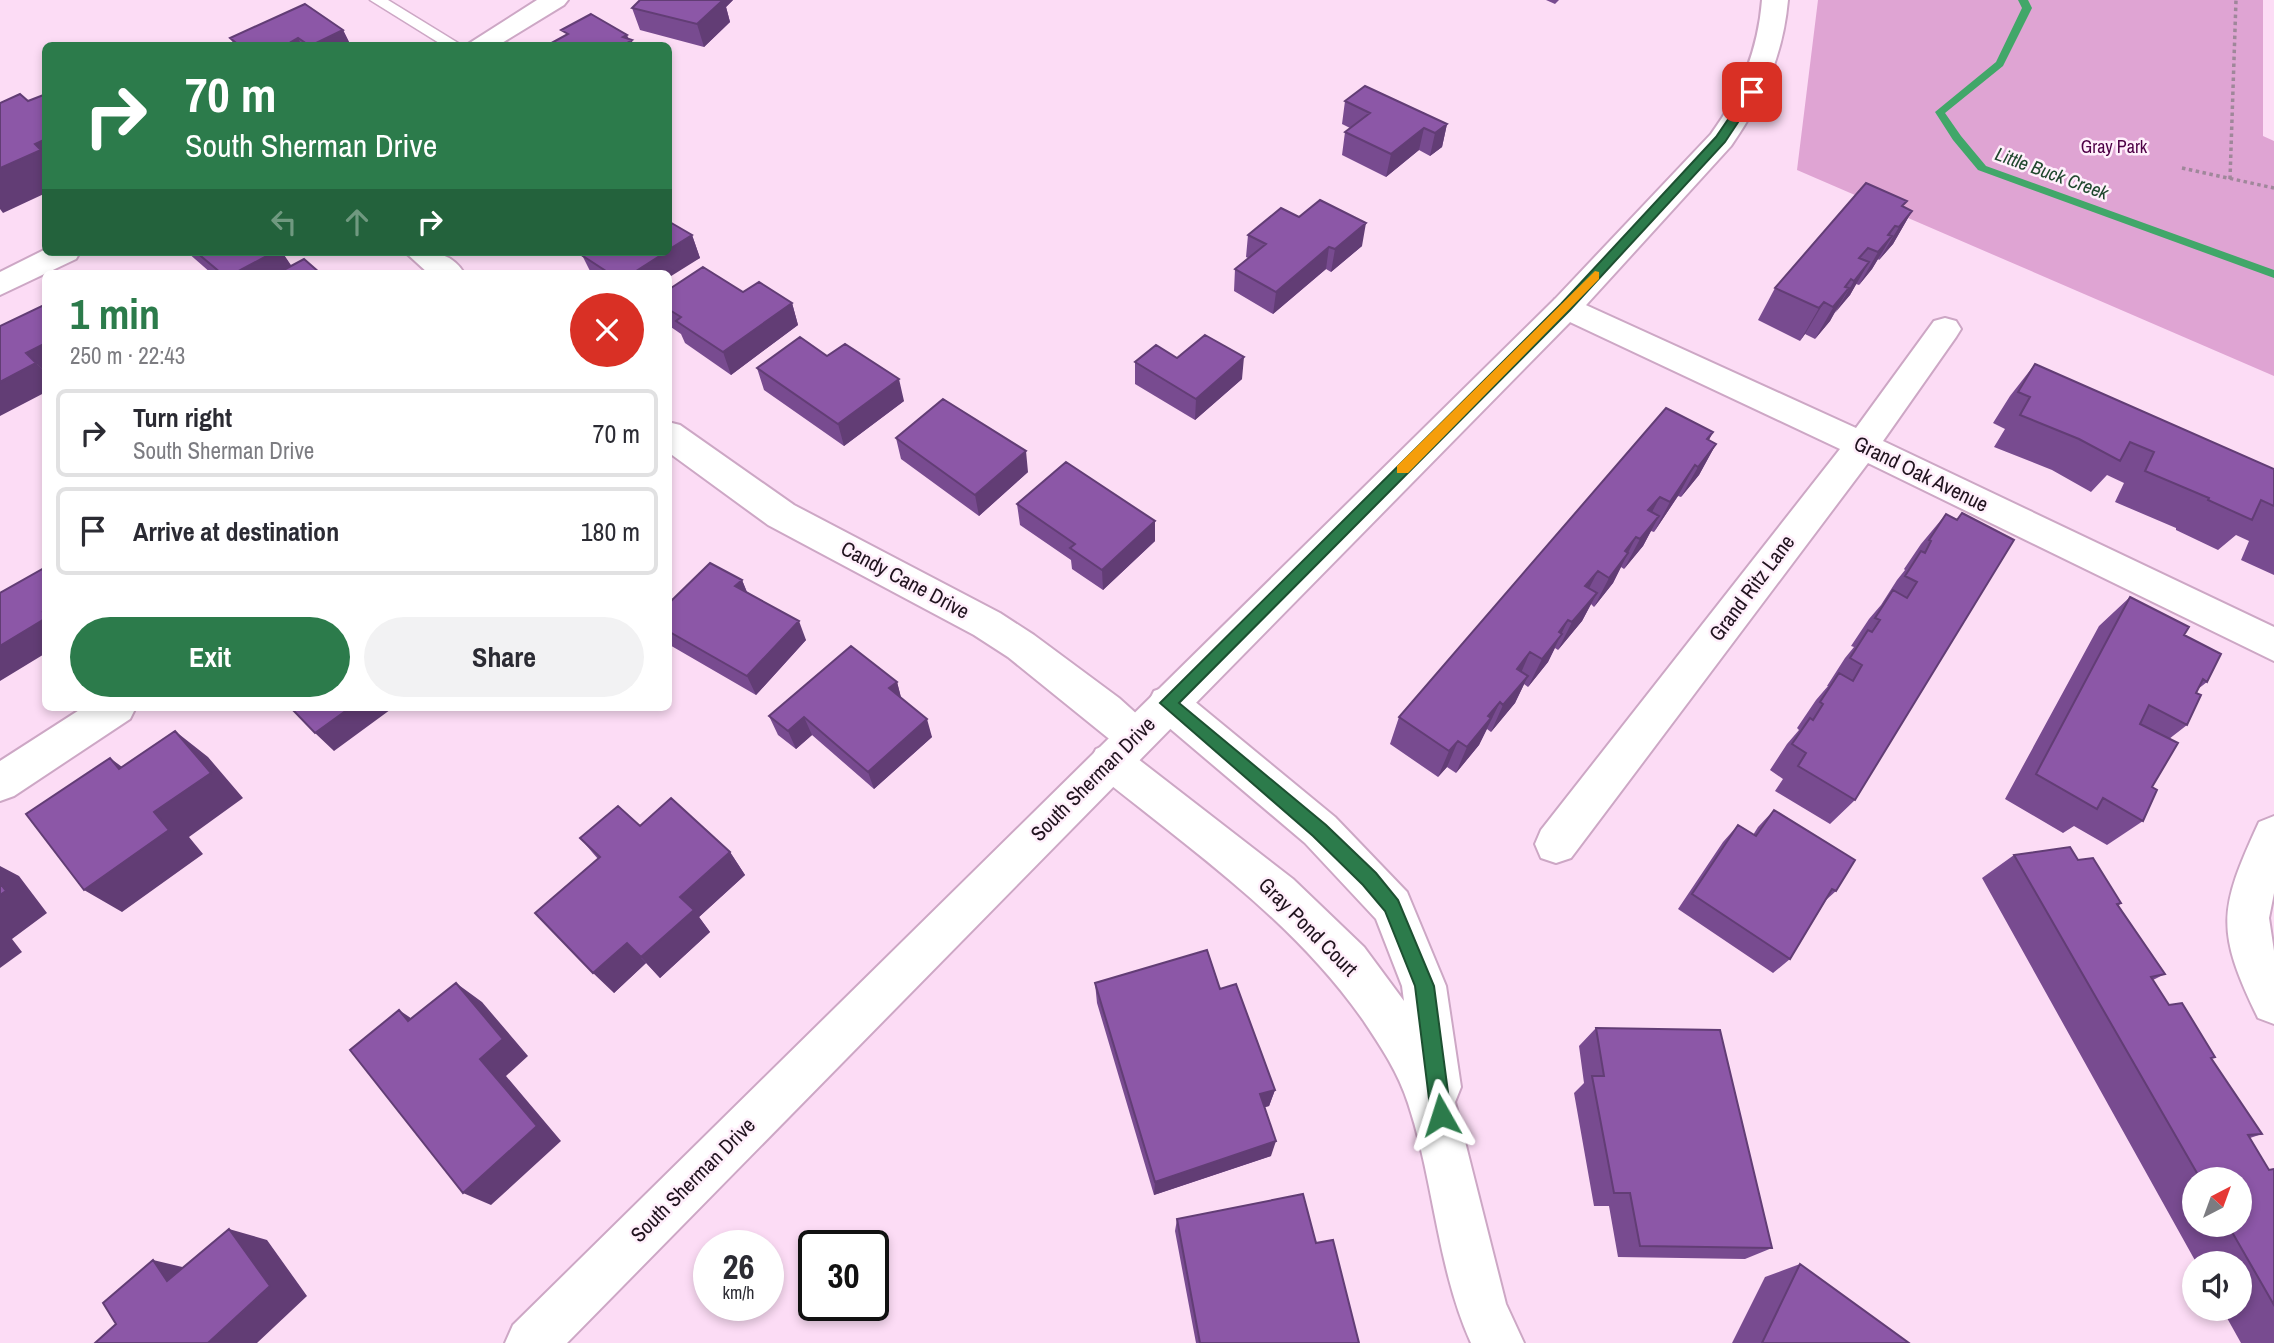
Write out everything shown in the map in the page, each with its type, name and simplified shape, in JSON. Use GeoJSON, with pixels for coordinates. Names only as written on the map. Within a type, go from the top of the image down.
{"type":"FeatureCollection","features":[{"type":"Feature","properties":{"kind":"street"},"geometry":{"type":"LineString","coordinates":[[485,42],[555,0]]}},
{"type":"Feature","properties":{"kind":"street","name":"South Sherman Drive"},"geometry":{"type":"LineString","coordinates":[[531,1343],[1566,307],[1738,116],[1765,60],[1772,35],[1775,0]]}},
{"type":"Feature","properties":{"kind":"street"},"geometry":{"type":"LineString","coordinates":[[0,285],[57,256]]}},
{"type":"Feature","properties":{"kind":"street"},"geometry":{"type":"LineString","coordinates":[[426,256],[445,270]]}},
{"type":"Feature","properties":{"kind":"street","name":"Grand Oak Avenue"},"geometry":{"type":"LineString","coordinates":[[1566,307],[1862,445],[2274,645]]}},
{"type":"Feature","properties":{"kind":"street","name":"Grand Ritz Lane"},"geometry":{"type":"LineString","coordinates":[[1556,844],[1862,445],[1945,329]]}},
{"type":"Feature","properties":{"kind":"street","name":"Candy Cane Drive"},"geometry":{"type":"LineString","coordinates":[[672,437],[781,515],[987,624],[1021,646],[1105,710],[1122,749]]}},
{"type":"Feature","properties":{"kind":"street","name":"Gray Pond Court"},"geometry":{"type":"LineString","coordinates":[[1168,703],[1320,831],[1370,879],[1392,906],[1424,986],[1433,1036],[1443,1142]]}},
{"type":"Feature","properties":{"kind":"street"},"geometry":{"type":"LineString","coordinates":[[0,783],[110,711]]}},
{"type":"Feature","properties":{"kind":"street","name":"Gray Pond Court"},"geometry":{"type":"LineString","coordinates":[[1122,749],[1278,893],[1348,962],[1407,1044],[1432,1103],[1482,1310],[1498,1343]]}},
{"type":"Feature","properties":{"kind":"street"},"geometry":{"type":"LineString","coordinates":[[2274,835],[2253,887],[2247,915],[2254,966],[2274,1002]]}},
{"type":"Feature","properties":{"kind":"lane"},"geometry":{"type":"LineString","coordinates":[[377,0],[449,42]]}},
{"type":"Feature","properties":{"kind":"path"},"geometry":{"type":"LineString","coordinates":[[2230,178],[2236,0]]}},
{"type":"Feature","properties":{"kind":"path"},"geometry":{"type":"LineString","coordinates":[[2182,168],[2274,188]]}},
{"type":"Feature","properties":{"kind":"green space","name":"Gray Park"},"geometry":{"type":"Polygon","coordinates":[[[1818,0],[2263,0],[2263,136],[2274,141],[2274,376],[1797,170],[1818,0]]]}},
{"type":"Feature","properties":{"kind":"building"},"geometry":{"type":"Polygon","coordinates":[[[640,0],[723,0],[697,24],[632,8],[640,0]]]}},
{"type":"Feature","properties":{"kind":"building"},"geometry":{"type":"Polygon","coordinates":[[[305,4],[343,30],[318,42],[304,42],[298,38],[291,42],[235,42],[230,38],[305,4]]]}},
{"type":"Feature","properties":{"kind":"building"},"geometry":{"type":"Polygon","coordinates":[[[591,14],[627,35],[623,37],[632,40],[553,42],[568,34],[561,30],[591,14]]]}},
{"type":"Feature","properties":{"kind":"building"},"geometry":{"type":"Polygon","coordinates":[[[1365,86],[1447,124],[1435,133],[1424,128],[1391,154],[1345,132],[1370,113],[1345,101],[1365,86]]]}},
{"type":"Feature","properties":{"kind":"building"},"geometry":{"type":"Polygon","coordinates":[[[20,94],[28,101],[42,96],[42,141],[35,144],[41,150],[0,168],[0,103],[20,94]]]}},
{"type":"Feature","properties":{"kind":"building"},"geometry":{"type":"Polygon","coordinates":[[[1866,183],[1907,201],[1902,206],[1912,211],[1899,227],[1895,226],[1888,235],[1892,236],[1878,252],[1868,248],[1859,258],[1869,262],[1854,281],[1851,279],[1845,287],[1849,288],[1833,307],[1824,302],[1819,308],[1775,288],[1866,183]]]}},
{"type":"Feature","properties":{"kind":"building"},"geometry":{"type":"Polygon","coordinates":[[[1320,200],[1366,223],[1335,249],[1329,247],[1276,292],[1235,269],[1266,244],[1248,235],[1281,208],[1299,217],[1320,200]]]}},
{"type":"Feature","properties":{"kind":"building"},"geometry":{"type":"Polygon","coordinates":[[[672,223],[692,235],[672,248],[672,223]]]}},
{"type":"Feature","properties":{"kind":"building"},"geometry":{"type":"Polygon","coordinates":[[[201,256],[267,256],[241,270],[217,270],[201,256]]]}},
{"type":"Feature","properties":{"kind":"building"},"geometry":{"type":"Polygon","coordinates":[[[583,256],[660,256],[638,270],[604,270],[583,256]]]}},
{"type":"Feature","properties":{"kind":"building"},"geometry":{"type":"Polygon","coordinates":[[[304,259],[317,270],[284,270],[304,259]]]}},
{"type":"Feature","properties":{"kind":"building"},"geometry":{"type":"Polygon","coordinates":[[[703,267],[743,292],[759,282],[792,303],[723,352],[676,321],[681,317],[672,311],[672,287],[703,267]]]}},
{"type":"Feature","properties":{"kind":"building"},"geometry":{"type":"Polygon","coordinates":[[[42,306],[42,345],[26,353],[36,363],[0,382],[0,326],[42,306]]]}},
{"type":"Feature","properties":{"kind":"building"},"geometry":{"type":"Polygon","coordinates":[[[1205,335],[1244,357],[1196,399],[1135,362],[1156,345],[1177,358],[1205,335]]]}},
{"type":"Feature","properties":{"kind":"building"},"geometry":{"type":"Polygon","coordinates":[[[800,337],[827,356],[845,344],[899,379],[838,424],[757,368],[800,337]]]}},
{"type":"Feature","properties":{"kind":"building"},"geometry":{"type":"Polygon","coordinates":[[[2035,364],[2274,469],[2274,506],[2261,500],[2252,520],[2145,471],[2154,452],[2130,442],[2120,461],[2079,439],[2020,415],[2030,397],[2018,392],[2035,364]]]}},
{"type":"Feature","properties":{"kind":"building"},"geometry":{"type":"Polygon","coordinates":[[[943,399],[1026,451],[975,495],[896,438],[943,399]]]}},
{"type":"Feature","properties":{"kind":"building"},"geometry":{"type":"Polygon","coordinates":[[[1666,408],[1713,432],[1707,439],[1716,444],[1698,467],[1695,465],[1670,502],[1660,497],[1648,510],[1659,516],[1640,539],[1636,537],[1625,551],[1628,553],[1609,578],[1598,571],[1585,586],[1597,593],[1572,622],[1568,620],[1559,632],[1562,634],[1542,659],[1530,652],[1517,669],[1528,676],[1503,705],[1500,702],[1488,716],[1491,718],[1467,747],[1458,741],[1449,751],[1399,717],[1666,408]]]}},
{"type":"Feature","properties":{"kind":"building"},"geometry":{"type":"Polygon","coordinates":[[[1066,462],[1155,521],[1102,570],[1070,548],[1075,544],[1017,504],[1066,462]]]}},
{"type":"Feature","properties":{"kind":"building"},"geometry":{"type":"Polygon","coordinates":[[[1962,513],[2014,540],[1855,800],[1798,766],[1806,753],[1792,744],[1810,718],[1813,720],[1823,704],[1820,702],[1839,673],[1853,681],[1862,665],[1850,658],[1868,630],[1872,632],[1880,620],[1875,618],[1893,590],[1907,598],[1917,582],[1905,576],[1921,551],[1925,553],[1931,541],[1929,540],[1946,514],[1957,520],[1962,513]]]}},
{"type":"Feature","properties":{"kind":"building"},"geometry":{"type":"Polygon","coordinates":[[[710,563],[742,580],[735,586],[799,621],[747,676],[672,633],[672,600],[710,563]]]}},
{"type":"Feature","properties":{"kind":"building"},"geometry":{"type":"Polygon","coordinates":[[[42,569],[42,620],[0,646],[0,593],[42,569]]]}},
{"type":"Feature","properties":{"kind":"building"},"geometry":{"type":"Polygon","coordinates":[[[2130,597],[2189,627],[2184,635],[2221,654],[2207,682],[2203,679],[2196,693],[2201,695],[2187,725],[2149,705],[2140,724],[2178,743],[2152,787],[2157,790],[2143,821],[2103,798],[2097,809],[2036,774],[2130,597]]]}},
{"type":"Feature","properties":{"kind":"building"},"geometry":{"type":"Polygon","coordinates":[[[851,646],[897,682],[889,688],[927,719],[868,772],[804,717],[788,731],[769,716],[851,646]]]}},
{"type":"Feature","properties":{"kind":"building"},"geometry":{"type":"Polygon","coordinates":[[[294,711],[345,711],[315,733],[294,711]]]}},
{"type":"Feature","properties":{"kind":"building"},"geometry":{"type":"Polygon","coordinates":[[[175,731],[211,773],[154,812],[169,830],[84,890],[26,814],[110,758],[119,769],[175,731]]]}},
{"type":"Feature","properties":{"kind":"building"},"geometry":{"type":"Polygon","coordinates":[[[671,798],[730,852],[680,897],[694,910],[641,957],[627,943],[593,973],[535,913],[600,857],[580,838],[618,806],[640,826],[671,798]]]}},
{"type":"Feature","properties":{"kind":"building"},"geometry":{"type":"Polygon","coordinates":[[[1774,810],[1855,860],[1836,891],[1832,889],[1790,959],[1692,894],[1738,825],[1756,836],[1774,810]]]}},
{"type":"Feature","properties":{"kind":"building"},"geometry":{"type":"Polygon","coordinates":[[[2070,847],[2078,860],[2093,858],[2121,903],[2117,904],[2165,974],[2151,977],[2169,1005],[2182,1003],[2215,1057],[2211,1058],[2262,1134],[2248,1135],[2269,1170],[2274,1169],[2274,1305],[2252,1267],[2252,1251],[2243,1251],[2235,1237],[2252,1237],[2252,1167],[2194,1167],[2014,855],[2070,847]]]}},
{"type":"Feature","properties":{"kind":"building"},"geometry":{"type":"Polygon","coordinates":[[[0,883],[6,891],[0,895],[0,883]]]}},
{"type":"Feature","properties":{"kind":"building"},"geometry":{"type":"Polygon","coordinates":[[[1207,950],[1220,989],[1236,984],[1275,1090],[1260,1094],[1276,1141],[1155,1182],[1095,983],[1207,950]]]}},
{"type":"Feature","properties":{"kind":"building"},"geometry":{"type":"Polygon","coordinates":[[[456,983],[503,1039],[480,1059],[537,1126],[463,1193],[350,1050],[399,1010],[408,1021],[456,983]]]}},
{"type":"Feature","properties":{"kind":"building"},"geometry":{"type":"Polygon","coordinates":[[[1596,1028],[1720,1030],[1772,1248],[1640,1246],[1630,1193],[1614,1193],[1592,1076],[1604,1076],[1596,1028]]]}},
{"type":"Feature","properties":{"kind":"building"},"geometry":{"type":"Polygon","coordinates":[[[1303,1194],[1316,1243],[1333,1240],[1359,1343],[1200,1343],[1177,1219],[1303,1194]]]}},
{"type":"Feature","properties":{"kind":"building"},"geometry":{"type":"Polygon","coordinates":[[[229,1229],[270,1286],[208,1343],[95,1343],[116,1324],[103,1303],[153,1260],[167,1281],[229,1229]]]}},
{"type":"Feature","properties":{"kind":"building"},"geometry":{"type":"Polygon","coordinates":[[[1800,1264],[1909,1343],[1762,1343],[1800,1264]]]}},
{"type":"Feature","properties":{"kind":"waterway","name":"Little Buck Creek"},"geometry":{"type":"LineString","coordinates":[[2023,0],[2027,8],[2000,64],[1940,112],[1982,168],[2274,274]]}},
{"type":"Feature","properties":{"kind":"slow traffic"},"geometry":{"type":"LineString","coordinates":[[1402,469],[1595,275]]}},
{"type":"Feature","properties":{"kind":"route"},"geometry":{"type":"LineString","coordinates":[[1441,1115],[1433,1036],[1424,986],[1392,906],[1370,879],[1320,831],[1168,703],[1566,307],[1721,139],[1752,92]]}}]}
